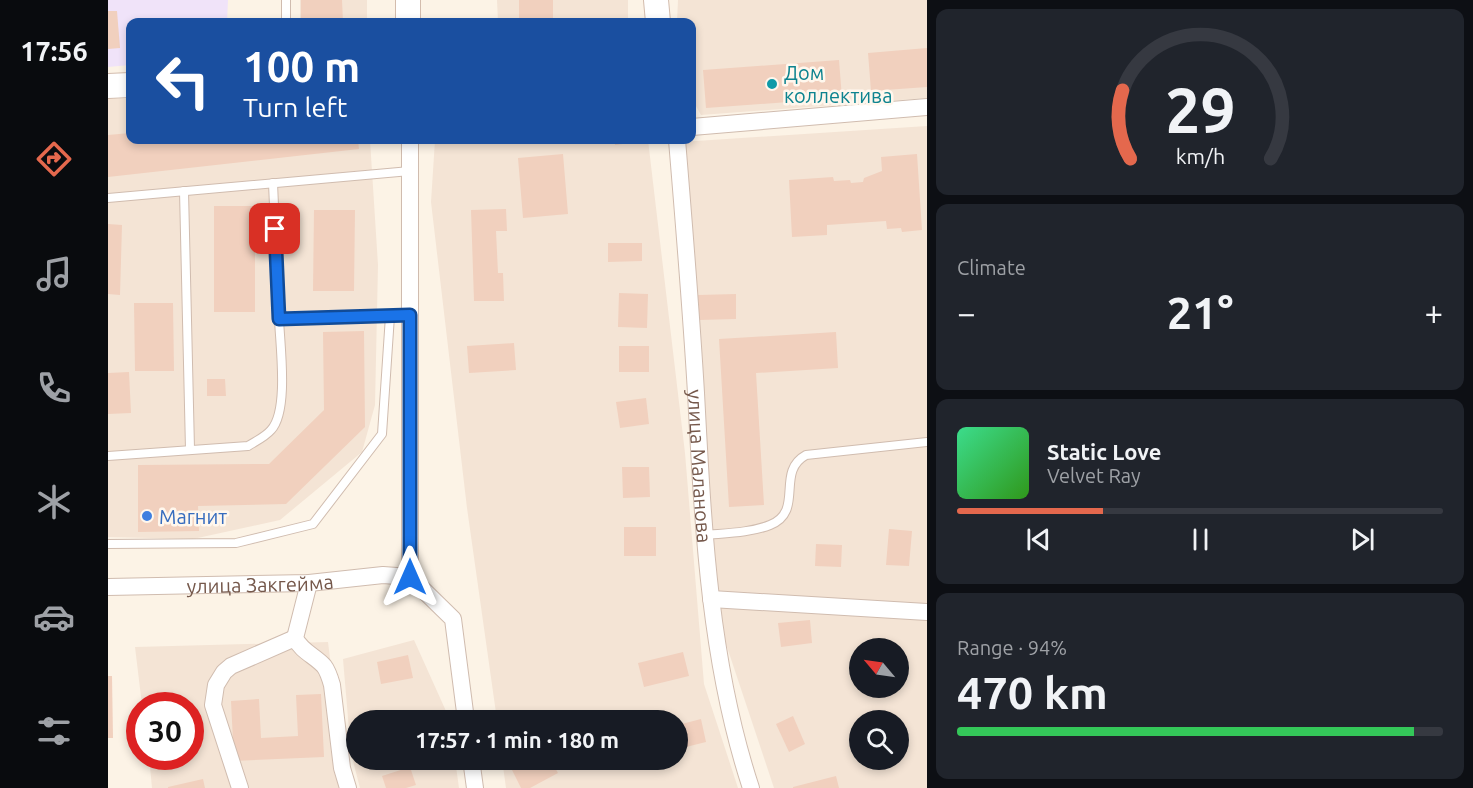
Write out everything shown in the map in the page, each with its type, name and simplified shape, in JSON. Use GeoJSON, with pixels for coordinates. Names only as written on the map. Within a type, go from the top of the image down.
{"type":"FeatureCollection","features":[{"type":"Feature","properties":{"kind":"street"},"geometry":{"type":"LineString","coordinates":[[408,0],[408,18]]}},
{"type":"Feature","properties":{"kind":"street"},"geometry":{"type":"LineString","coordinates":[[656,0],[658,18]]}},
{"type":"Feature","properties":{"kind":"street"},"geometry":{"type":"LineString","coordinates":[[108,86],[126,85]]}},
{"type":"Feature","properties":{"kind":"street"},"geometry":{"type":"LineString","coordinates":[[696,127],[927,107]]}},
{"type":"Feature","properties":{"kind":"street"},"geometry":{"type":"LineString","coordinates":[[410,144],[410,577],[453,619],[465,710]]}},
{"type":"Feature","properties":{"kind":"street","name":"улица Маланова"},"geometry":{"type":"LineString","coordinates":[[677,144],[694,359],[704,536],[711,599],[728,701],[741,759],[751,788]]}},
{"type":"Feature","properties":{"kind":"street","name":"улица Закгейма"},"geometry":{"type":"LineString","coordinates":[[108,586],[309,583],[383,575],[410,577]]}},
{"type":"Feature","properties":{"kind":"street"},"geometry":{"type":"LineString","coordinates":[[309,583],[295,638],[297,643],[324,666],[329,675],[342,768],[348,788]]}},
{"type":"Feature","properties":{"kind":"street"},"geometry":{"type":"LineString","coordinates":[[711,599],[927,612]]}},
{"type":"Feature","properties":{"kind":"street"},"geometry":{"type":"LineString","coordinates":[[240,788],[213,705],[216,685],[231,666],[295,638]]}},
{"type":"Feature","properties":{"kind":"street"},"geometry":{"type":"LineString","coordinates":[[473,770],[475,788]]}},
{"type":"Feature","properties":{"kind":"lane"},"geometry":{"type":"LineString","coordinates":[[286,0],[286,18]]}},
{"type":"Feature","properties":{"kind":"lane"},"geometry":{"type":"LineString","coordinates":[[108,198],[384,171],[410,171]]}},
{"type":"Feature","properties":{"kind":"lane"},"geometry":{"type":"LineString","coordinates":[[108,456],[248,446],[273,429],[280,412],[282,395],[273,183]]}},
{"type":"Feature","properties":{"kind":"lane"},"geometry":{"type":"LineString","coordinates":[[184,191],[190,449]]}},
{"type":"Feature","properties":{"kind":"lane"},"geometry":{"type":"LineString","coordinates":[[279,319],[410,315]]}},
{"type":"Feature","properties":{"kind":"lane"},"geometry":{"type":"LineString","coordinates":[[108,544],[236,543],[313,524],[382,434],[390,316]]}},
{"type":"Feature","properties":{"kind":"lane"},"geometry":{"type":"LineString","coordinates":[[704,536],[754,529],[771,525],[781,519],[789,504],[791,469],[799,458],[806,455],[927,442]]}},
{"type":"Feature","properties":{"kind":"shaded area"},"geometry":{"type":"Polygon","coordinates":[[[108,0],[228,0],[227,18],[126,18],[126,65],[108,67],[108,0]]]}},
{"type":"Feature","properties":{"kind":"shaded area"},"geometry":{"type":"Polygon","coordinates":[[[300,0],[367,0],[367,18],[300,18],[300,0]]]}},
{"type":"Feature","properties":{"kind":"shaded area"},"geometry":{"type":"Polygon","coordinates":[[[497,0],[628,0],[628,18],[498,18],[497,0]]]}},
{"type":"Feature","properties":{"kind":"shaded area"},"geometry":{"type":"Polygon","coordinates":[[[678,0],[927,0],[927,98],[701,115],[696,106],[696,18],[677,18],[678,0]]]}},
{"type":"Feature","properties":{"kind":"shaded area"},"geometry":{"type":"Polygon","coordinates":[[[108,99],[126,99],[126,144],[370,144],[378,265],[375,405],[362,452],[280,520],[193,539],[108,537],[108,99]]]}},
{"type":"Feature","properties":{"kind":"shaded area"},"geometry":{"type":"Polygon","coordinates":[[[927,126],[927,788],[774,788],[721,629],[711,583],[681,144],[696,144],[696,141],[927,126]]]}},
{"type":"Feature","properties":{"kind":"shaded area"},"geometry":{"type":"Polygon","coordinates":[[[435,144],[648,144],[685,453],[704,684],[738,788],[506,788],[504,770],[688,770],[688,710],[496,710],[467,508],[431,202],[435,144]]]}},
{"type":"Feature","properties":{"kind":"shaded area"},"geometry":{"type":"Polygon","coordinates":[[[414,640],[446,710],[347,710],[343,659],[414,640]]]}},
{"type":"Feature","properties":{"kind":"shaded area"},"geometry":{"type":"Polygon","coordinates":[[[328,642],[346,788],[152,788],[150,770],[204,770],[204,692],[140,692],[135,647],[328,642]]]}},
{"type":"Feature","properties":{"kind":"shaded area"},"geometry":{"type":"Polygon","coordinates":[[[355,770],[457,770],[459,788],[360,788],[355,770]]]}},
{"type":"Feature","properties":{"kind":"building"},"geometry":{"type":"Polygon","coordinates":[[[301,0],[342,0],[343,18],[301,18],[301,0]]]}},
{"type":"Feature","properties":{"kind":"building"},"geometry":{"type":"Polygon","coordinates":[[[519,0],[553,0],[553,18],[519,18],[519,0]]]}},
{"type":"Feature","properties":{"kind":"building"},"geometry":{"type":"Polygon","coordinates":[[[108,11],[117,11],[120,48],[108,49],[108,11]]]}},
{"type":"Feature","properties":{"kind":"building","name":"Дом коллектива"},"geometry":{"type":"Polygon","coordinates":[[[927,48],[927,87],[871,91],[868,53],[927,48]]]}},
{"type":"Feature","properties":{"kind":"building","name":"Дом коллектива"},"geometry":{"type":"Polygon","coordinates":[[[839,60],[842,98],[706,108],[703,70],[839,60]]]}},
{"type":"Feature","properties":{"kind":"building"},"geometry":{"type":"Polygon","coordinates":[[[126,133],[126,144],[358,144],[359,149],[108,177],[108,135],[126,133]]]}},
{"type":"Feature","properties":{"kind":"building"},"geometry":{"type":"Polygon","coordinates":[[[563,154],[568,214],[523,218],[518,158],[563,154]]]}},
{"type":"Feature","properties":{"kind":"building"},"geometry":{"type":"Polygon","coordinates":[[[917,154],[922,230],[902,232],[901,228],[887,229],[886,221],[827,225],[827,235],[792,237],[789,180],[833,177],[834,181],[863,182],[864,178],[882,171],[881,157],[917,154]]]}},
{"type":"Feature","properties":{"kind":"building"},"geometry":{"type":"Polygon","coordinates":[[[214,206],[255,206],[255,312],[214,312],[214,206]]]}},
{"type":"Feature","properties":{"kind":"building"},"geometry":{"type":"Polygon","coordinates":[[[506,209],[507,231],[496,231],[498,273],[503,273],[504,301],[474,301],[471,210],[506,209]]]}},
{"type":"Feature","properties":{"kind":"building"},"geometry":{"type":"Polygon","coordinates":[[[314,210],[355,210],[354,291],[313,291],[314,210]]]}},
{"type":"Feature","properties":{"kind":"building"},"geometry":{"type":"Polygon","coordinates":[[[108,224],[122,225],[120,295],[108,294],[108,224]]]}},
{"type":"Feature","properties":{"kind":"building"},"geometry":{"type":"Polygon","coordinates":[[[608,243],[642,243],[642,261],[608,262],[608,243]]]}},
{"type":"Feature","properties":{"kind":"building"},"geometry":{"type":"Polygon","coordinates":[[[619,293],[648,294],[647,328],[618,327],[619,293]]]}},
{"type":"Feature","properties":{"kind":"building"},"geometry":{"type":"Polygon","coordinates":[[[736,294],[736,319],[699,320],[698,295],[736,294]]]}},
{"type":"Feature","properties":{"kind":"building"},"geometry":{"type":"Polygon","coordinates":[[[134,303],[173,303],[174,371],[135,371],[134,303]]]}},
{"type":"Feature","properties":{"kind":"building"},"geometry":{"type":"Polygon","coordinates":[[[364,331],[365,427],[286,504],[198,506],[199,531],[138,532],[138,465],[269,464],[324,410],[323,332],[364,331]]]}},
{"type":"Feature","properties":{"kind":"building"},"geometry":{"type":"Polygon","coordinates":[[[836,332],[838,368],[756,373],[764,505],[729,507],[719,339],[836,332]]]}},
{"type":"Feature","properties":{"kind":"building"},"geometry":{"type":"Polygon","coordinates":[[[514,343],[516,370],[469,373],[467,346],[514,343]]]}},
{"type":"Feature","properties":{"kind":"building"},"geometry":{"type":"Polygon","coordinates":[[[619,346],[649,346],[649,372],[619,372],[619,346]]]}},
{"type":"Feature","properties":{"kind":"building"},"geometry":{"type":"Polygon","coordinates":[[[129,372],[131,413],[108,414],[108,373],[129,372]]]}},
{"type":"Feature","properties":{"kind":"building"},"geometry":{"type":"Polygon","coordinates":[[[207,379],[225,379],[226,396],[207,396],[207,379]]]}},
{"type":"Feature","properties":{"kind":"building"},"geometry":{"type":"Polygon","coordinates":[[[646,398],[649,424],[620,428],[616,402],[646,398]]]}},
{"type":"Feature","properties":{"kind":"building"},"geometry":{"type":"Polygon","coordinates":[[[622,467],[649,467],[650,497],[623,498],[622,467]]]}},
{"type":"Feature","properties":{"kind":"building"},"geometry":{"type":"Polygon","coordinates":[[[624,527],[656,527],[656,556],[624,556],[624,527]]]}},
{"type":"Feature","properties":{"kind":"building"},"geometry":{"type":"Polygon","coordinates":[[[889,529],[912,531],[909,566],[886,565],[889,529]]]}},
{"type":"Feature","properties":{"kind":"building"},"geometry":{"type":"Polygon","coordinates":[[[816,544],[842,545],[841,567],[815,566],[816,544]]]}},
{"type":"Feature","properties":{"kind":"building"},"geometry":{"type":"Polygon","coordinates":[[[810,620],[812,643],[781,647],[778,623],[810,620]]]}},
{"type":"Feature","properties":{"kind":"building"},"geometry":{"type":"Polygon","coordinates":[[[683,652],[689,676],[644,687],[638,663],[683,652]]]}},
{"type":"Feature","properties":{"kind":"building"},"geometry":{"type":"Polygon","coordinates":[[[408,655],[413,678],[381,684],[377,662],[408,655]]]}},
{"type":"Feature","properties":{"kind":"building"},"geometry":{"type":"Polygon","coordinates":[[[108,676],[112,676],[113,738],[108,738],[108,676]]]}},
{"type":"Feature","properties":{"kind":"building"},"geometry":{"type":"Polygon","coordinates":[[[321,694],[324,757],[234,761],[231,701],[259,699],[261,738],[298,736],[296,695],[321,694]]]}},
{"type":"Feature","properties":{"kind":"building"},"geometry":{"type":"Polygon","coordinates":[[[793,716],[805,744],[789,752],[776,724],[793,716]]]}},
{"type":"Feature","properties":{"kind":"building"},"geometry":{"type":"Polygon","coordinates":[[[701,719],[706,742],[688,746],[688,722],[701,719]]]}},
{"type":"Feature","properties":{"kind":"building"},"geometry":{"type":"Polygon","coordinates":[[[401,770],[411,770],[416,785],[406,788],[386,788],[382,776],[401,770]]]}},
{"type":"Feature","properties":{"kind":"building"},"geometry":{"type":"Polygon","coordinates":[[[512,770],[556,770],[558,773],[530,788],[521,788],[512,770]]]}},
{"type":"Feature","properties":{"kind":"building"},"geometry":{"type":"Polygon","coordinates":[[[836,776],[839,788],[793,788],[793,787],[836,776]]]}},
{"type":"Feature","properties":{"kind":"building"},"geometry":{"type":"Polygon","coordinates":[[[203,779],[205,788],[168,788],[168,787],[203,779]]]}},
{"type":"Feature","properties":{"kind":"place","name":"Дом коллектива"},"geometry":{"type":"Point","coordinates":[772,84]}},
{"type":"Feature","properties":{"kind":"place","name":"Магнит"},"geometry":{"type":"Point","coordinates":[147,516]}},
{"type":"Feature","properties":{"kind":"route"},"geometry":{"type":"LineString","coordinates":[[275,229],[279,319],[410,315],[410,577]]}}]}
